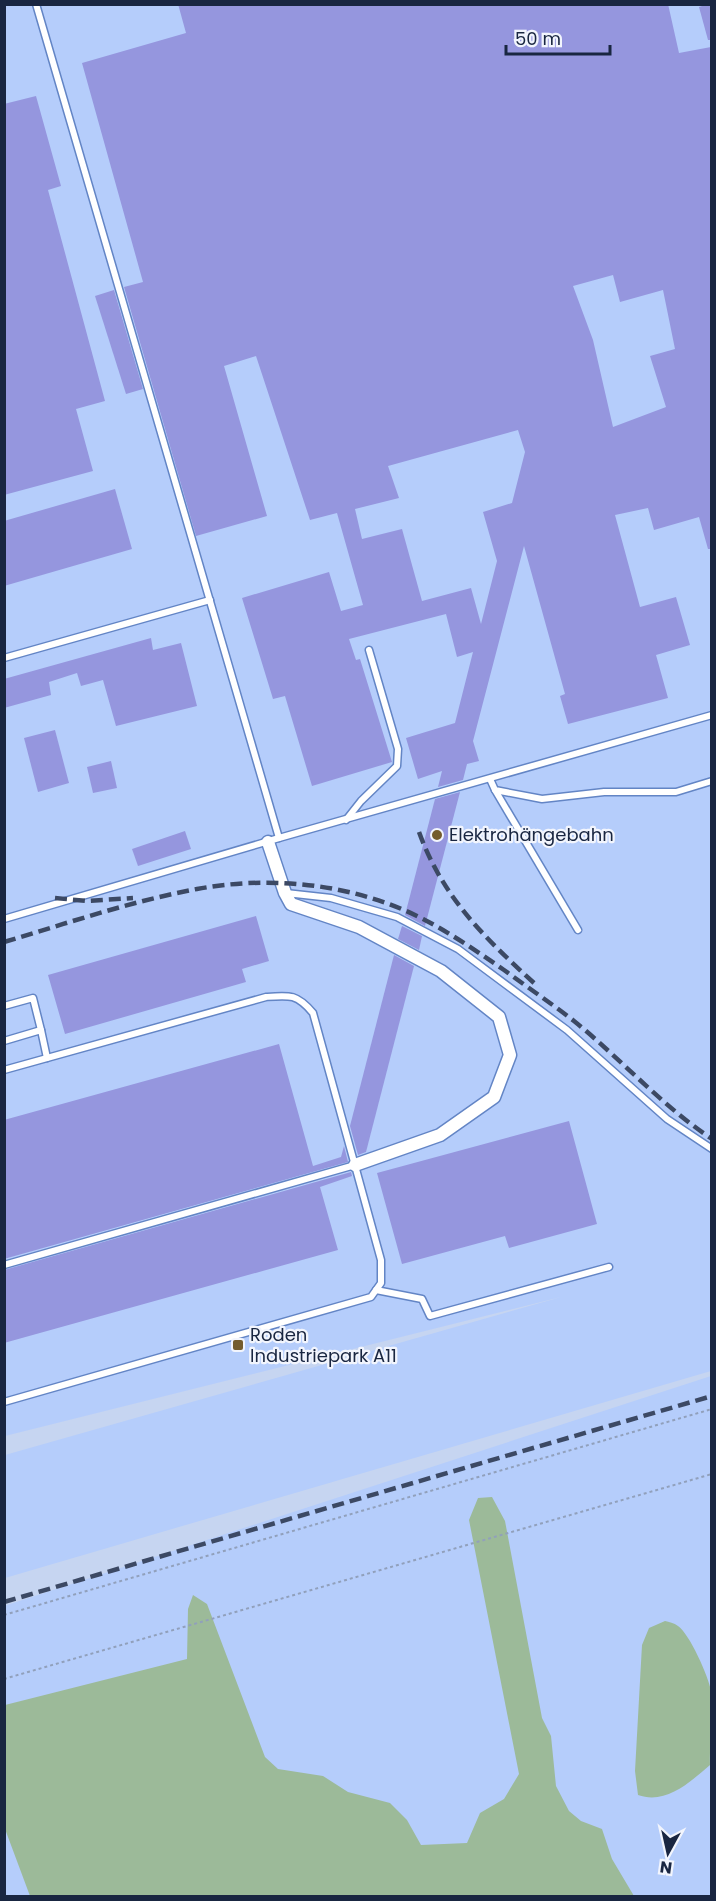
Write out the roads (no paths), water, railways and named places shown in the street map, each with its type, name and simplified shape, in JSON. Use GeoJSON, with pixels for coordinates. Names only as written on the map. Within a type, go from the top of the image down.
{"type":"FeatureCollection","features":[{"type":"Feature","properties":{"kind":"street"},"geometry":{"type":"LineString","coordinates":[[273,840],[285,893],[291,904],[359,927],[441,970],[500,1017],[510,1055],[494,1097],[440,1135],[355,1165]]}},
{"type":"Feature","properties":{"kind":"lane"},"geometry":{"type":"LineString","coordinates":[[36,4],[210,600],[273,840]]}},
{"type":"Feature","properties":{"kind":"lane"},"geometry":{"type":"LineString","coordinates":[[4,658],[210,600]]}},
{"type":"Feature","properties":{"kind":"lane"},"geometry":{"type":"LineString","coordinates":[[346,820],[361,801],[397,766],[398,749],[369,650]]}},
{"type":"Feature","properties":{"kind":"lane"},"geometry":{"type":"LineString","coordinates":[[4,920],[273,840],[711,715]]}},
{"type":"Feature","properties":{"kind":"lane"},"geometry":{"type":"LineString","coordinates":[[490,779],[578,930]]}},
{"type":"Feature","properties":{"kind":"lane"},"geometry":{"type":"LineString","coordinates":[[495,790],[542,799],[604,792],[676,792],[711,781]]}},
{"type":"Feature","properties":{"kind":"lane"},"geometry":{"type":"LineString","coordinates":[[285,893],[331,898],[397,917],[458,949],[567,1030],[668,1119],[711,1149]]}},
{"type":"Feature","properties":{"kind":"lane"},"geometry":{"type":"LineString","coordinates":[[4,1070],[266,997],[289,995],[302,999],[313,1013],[381,1260],[381,1283],[371,1297],[4,1402]]}},
{"type":"Feature","properties":{"kind":"lane"},"geometry":{"type":"LineString","coordinates":[[4,1006],[33,998],[47,1058]]}},
{"type":"Feature","properties":{"kind":"lane"},"geometry":{"type":"LineString","coordinates":[[4,1041],[41,1030]]}},
{"type":"Feature","properties":{"kind":"lane"},"geometry":{"type":"LineString","coordinates":[[4,1265],[355,1165]]}},
{"type":"Feature","properties":{"kind":"lane"},"geometry":{"type":"LineString","coordinates":[[376,1290],[422,1299],[430,1316],[609,1267]]}},
{"type":"Feature","properties":{"kind":"railway"},"geometry":{"type":"LineString","coordinates":[[419,832],[429,856],[453,897],[498,949],[534,983]]}},
{"type":"Feature","properties":{"kind":"railway"},"geometry":{"type":"LineString","coordinates":[[4,942],[100,913],[197,889],[226,885],[284,883],[342,890],[397,907],[465,943],[574,1021],[658,1097],[712,1139]]}},
{"type":"Feature","properties":{"kind":"railway"},"geometry":{"type":"LineString","coordinates":[[55,898],[87,901],[133,898]]}},
{"type":"Feature","properties":{"kind":"railway"},"geometry":{"type":"LineString","coordinates":[[4,1602],[712,1396]]}},
{"type":"Feature","properties":{"kind":"place","name":"Elektrohängebahn"},"geometry":{"type":"Point","coordinates":[437,835]}},
{"type":"Feature","properties":{"kind":"place","name":"Roden Industriepark A11"},"geometry":{"type":"Point","coordinates":[238,1345]}}]}
